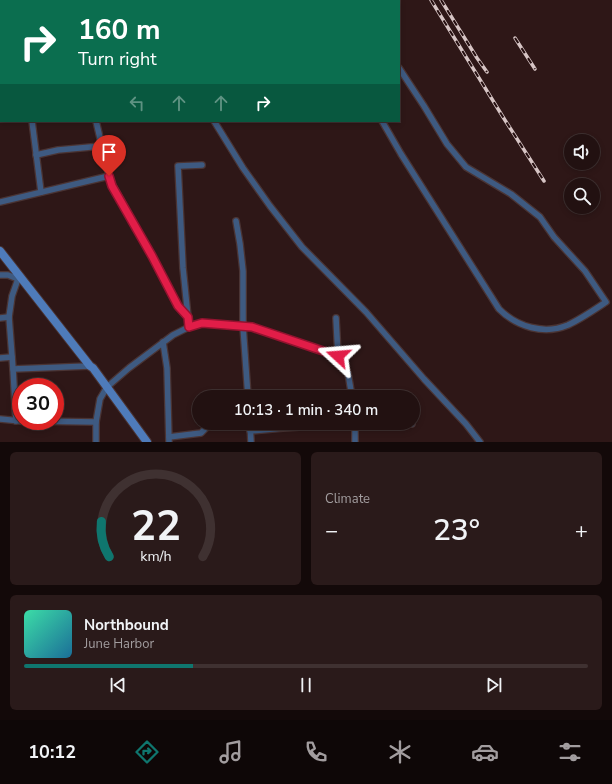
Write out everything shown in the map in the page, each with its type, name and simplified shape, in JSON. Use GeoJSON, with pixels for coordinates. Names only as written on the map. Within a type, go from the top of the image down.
{"type":"FeatureCollection","features":[{"type":"Feature","properties":{"kind":"street"},"geometry":{"type":"LineString","coordinates":[[383,122],[401,154],[499,309],[509,318],[520,324],[533,328],[554,329],[569,324],[606,302],[585,271],[554,237],[540,217],[511,194],[466,167],[447,144],[400,70]]}},
{"type":"Feature","properties":{"kind":"street"},"geometry":{"type":"LineString","coordinates":[[32,122],[41,192]]}},
{"type":"Feature","properties":{"kind":"street"},"geometry":{"type":"LineString","coordinates":[[96,122],[112,186],[152,256],[178,306],[188,317]]}},
{"type":"Feature","properties":{"kind":"street"},"geometry":{"type":"LineString","coordinates":[[215,122],[243,168],[302,247],[366,312],[424,379],[466,424],[480,442]]}},
{"type":"Feature","properties":{"kind":"street"},"geometry":{"type":"LineString","coordinates":[[36,155],[58,150],[102,146]]}},
{"type":"Feature","properties":{"kind":"street"},"geometry":{"type":"LineString","coordinates":[[189,327],[183,268],[178,166],[202,165]]}},
{"type":"Feature","properties":{"kind":"street"},"geometry":{"type":"LineString","coordinates":[[0,202],[109,176]]}},
{"type":"Feature","properties":{"kind":"street"},"geometry":{"type":"LineString","coordinates":[[236,221],[243,271],[243,326],[248,390]]}},
{"type":"Feature","properties":{"kind":"street"},"geometry":{"type":"LineString","coordinates":[[0,251],[19,278],[93,368],[147,442]]}},
{"type":"Feature","properties":{"kind":"street"},"geometry":{"type":"LineString","coordinates":[[0,275],[8,275],[19,278]]}},
{"type":"Feature","properties":{"kind":"street"},"geometry":{"type":"LineString","coordinates":[[14,378],[9,317],[12,296],[19,278]]}},
{"type":"Feature","properties":{"kind":"street"},"geometry":{"type":"LineString","coordinates":[[0,318],[9,317]]}},
{"type":"Feature","properties":{"kind":"street"},"geometry":{"type":"LineString","coordinates":[[336,318],[338,356],[348,373],[351,390]]}},
{"type":"Feature","properties":{"kind":"street"},"geometry":{"type":"LineString","coordinates":[[96,442],[96,422],[100,399],[107,387],[172,335],[189,327],[202,323],[252,327],[338,356]]}},
{"type":"Feature","properties":{"kind":"street"},"geometry":{"type":"LineString","coordinates":[[163,342],[167,368],[169,440],[201,434],[205,430]]}},
{"type":"Feature","properties":{"kind":"street"},"geometry":{"type":"LineString","coordinates":[[0,358],[12,357]]}},
{"type":"Feature","properties":{"kind":"street"},"geometry":{"type":"LineString","coordinates":[[13,369],[90,366]]}},
{"type":"Feature","properties":{"kind":"street"},"geometry":{"type":"LineString","coordinates":[[0,419],[12,420]]}},
{"type":"Feature","properties":{"kind":"street"},"geometry":{"type":"LineString","coordinates":[[64,422],[96,422]]}},
{"type":"Feature","properties":{"kind":"street"},"geometry":{"type":"LineString","coordinates":[[251,442],[250,432],[266,430]]}},
{"type":"Feature","properties":{"kind":"street"},"geometry":{"type":"LineString","coordinates":[[355,442],[356,430]]}},
{"type":"Feature","properties":{"kind":"railway"},"geometry":{"type":"LineString","coordinates":[[431,0],[544,181]]}},
{"type":"Feature","properties":{"kind":"railway"},"geometry":{"type":"LineString","coordinates":[[441,0],[487,72]]}},
{"type":"Feature","properties":{"kind":"railway"},"geometry":{"type":"LineString","coordinates":[[515,38],[535,69]]}},
{"type":"Feature","properties":{"kind":"route"},"geometry":{"type":"LineString","coordinates":[[109,176],[112,186],[152,256],[178,306],[188,317],[189,327],[202,323],[252,327],[338,356]]}}]}
